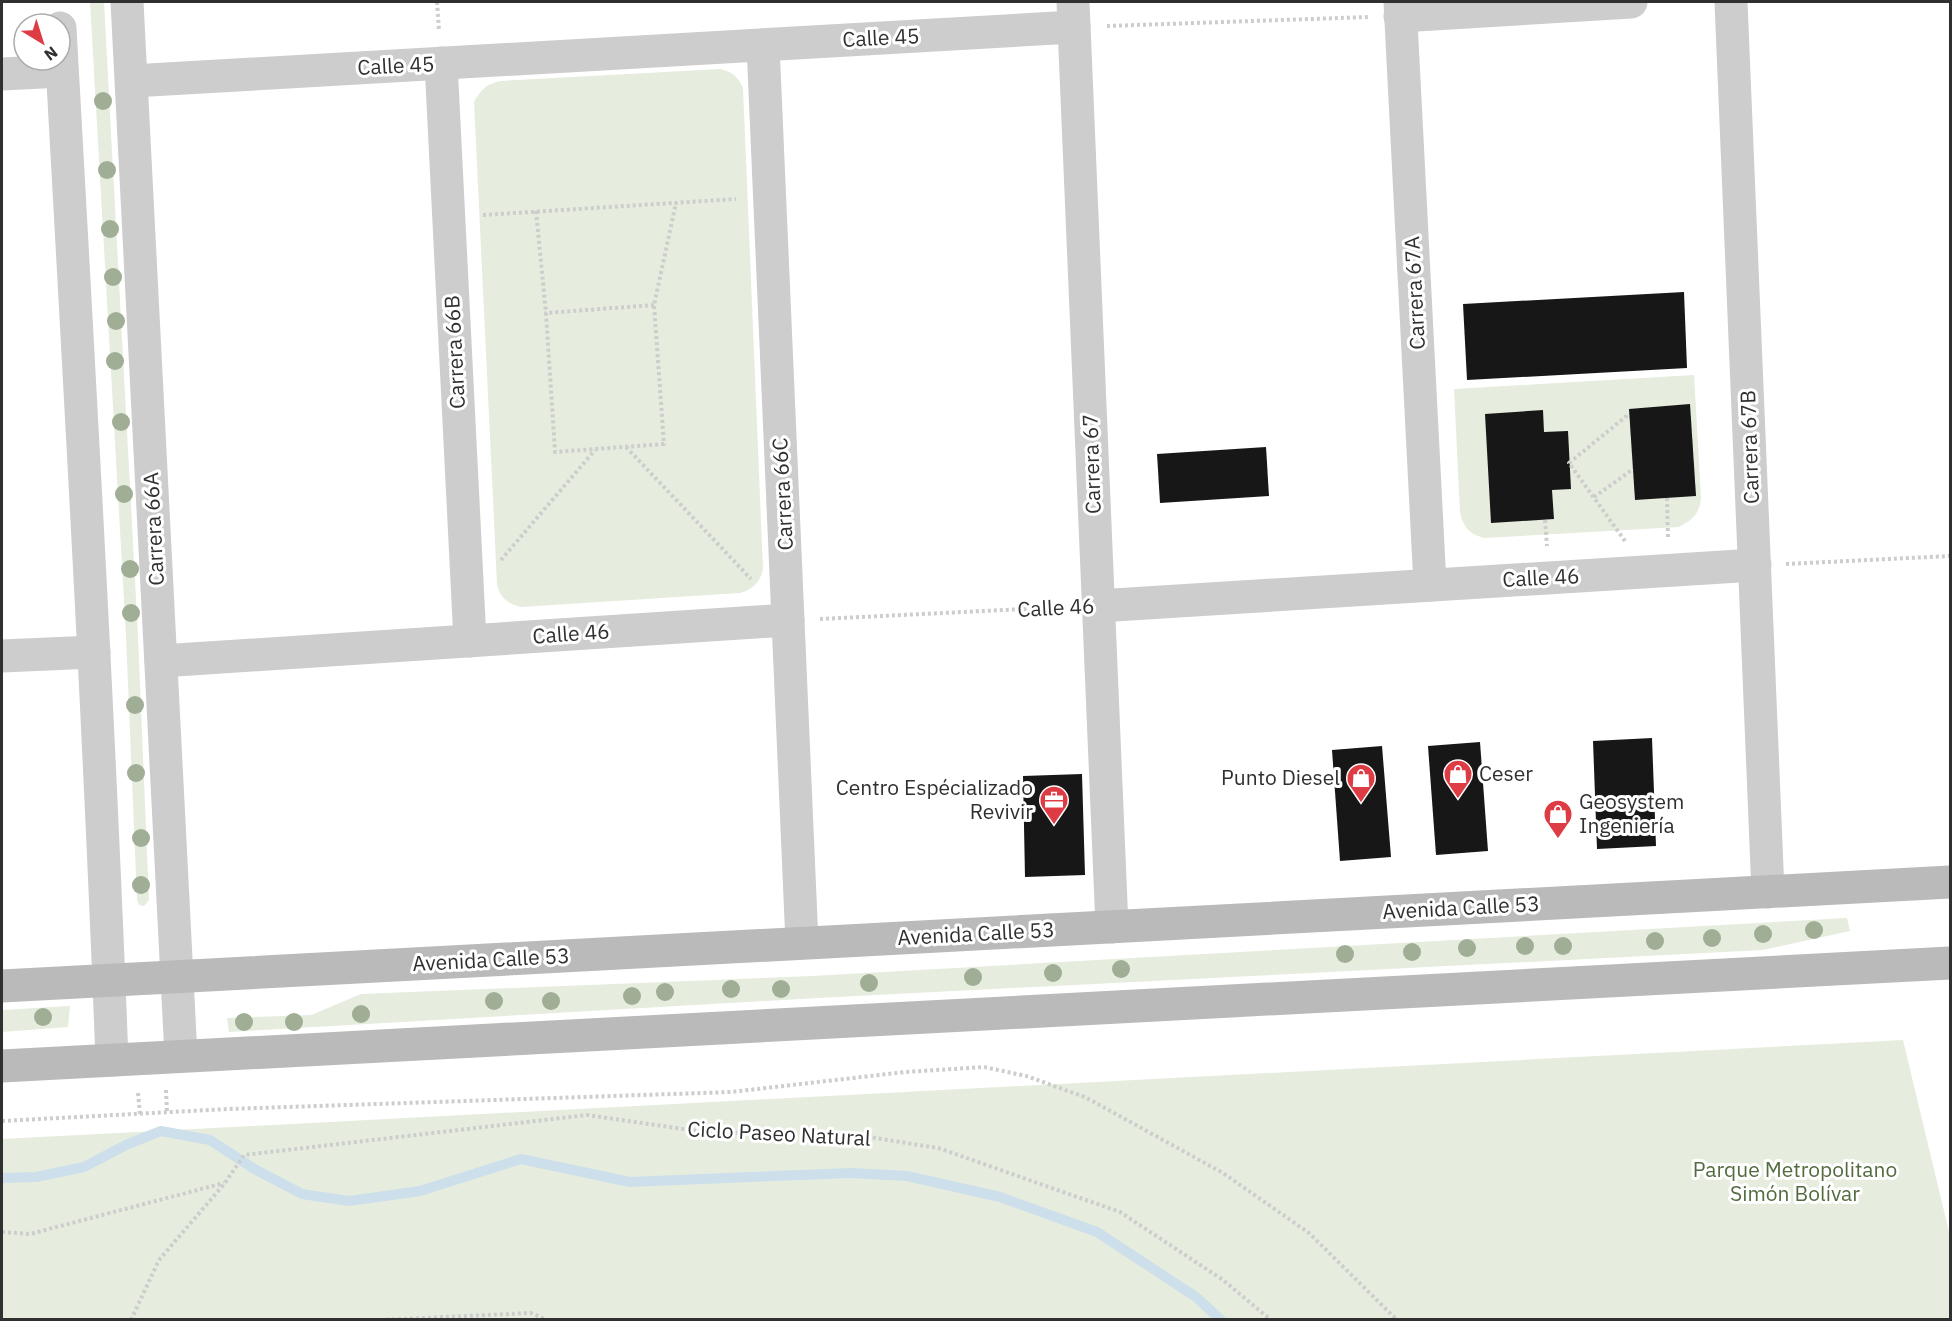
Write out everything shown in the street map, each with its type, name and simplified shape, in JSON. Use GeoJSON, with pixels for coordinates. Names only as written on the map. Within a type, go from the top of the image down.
{"type":"FeatureCollection","features":[{"type":"Feature","properties":{"kind":"main road","name":"Avenida Calle 53"},"geometry":{"type":"LineString","coordinates":[[2,986],[1950,882]]}},
{"type":"Feature","properties":{"kind":"main road"},"geometry":{"type":"LineString","coordinates":[[2,1066],[1950,963]]}},
{"type":"Feature","properties":{"kind":"street","name":"Carrera 66A"},"geometry":{"type":"LineString","coordinates":[[128,2],[181,1056]]}},
{"type":"Feature","properties":{"kind":"street"},"geometry":{"type":"LineString","coordinates":[[1400,9],[1631,2]]}},
{"type":"Feature","properties":{"kind":"street","name":"Carrera 67B"},"geometry":{"type":"LineString","coordinates":[[1731,2],[1768,892]]}},
{"type":"Feature","properties":{"kind":"street","name":"Carrera 67A"},"geometry":{"type":"LineString","coordinates":[[1400,9],[1430,585]]}},
{"type":"Feature","properties":{"kind":"street","name":"Calle 45"},"geometry":{"type":"LineString","coordinates":[[132,81],[763,45],[1073,14]]}},
{"type":"Feature","properties":{"kind":"street","name":"Carrera 67"},"geometry":{"type":"LineString","coordinates":[[1073,14],[1112,927]]}},
{"type":"Feature","properties":{"kind":"street","name":"Carrera 66C"},"geometry":{"type":"LineString","coordinates":[[763,45],[802,943]]}},
{"type":"Feature","properties":{"kind":"street","name":"Carrera 66B"},"geometry":{"type":"LineString","coordinates":[[441,63],[470,641]]}},
{"type":"Feature","properties":{"kind":"street"},"geometry":{"type":"LineString","coordinates":[[2,74],[32,72]]}},
{"type":"Feature","properties":{"kind":"street"},"geometry":{"type":"LineString","coordinates":[[62,72],[94,652],[112,1060]]}},
{"type":"Feature","properties":{"kind":"street","name":"Calle 46"},"geometry":{"type":"LineString","coordinates":[[1098,606],[1755,565]]}},
{"type":"Feature","properties":{"kind":"street","name":"Calle 46"},"geometry":{"type":"LineString","coordinates":[[161,661],[788,620]]}},
{"type":"Feature","properties":{"kind":"street"},"geometry":{"type":"LineString","coordinates":[[2,656],[94,652]]}},
{"type":"Feature","properties":{"kind":"path"},"geometry":{"type":"LineString","coordinates":[[1073,14],[1400,9]]}},
{"type":"Feature","properties":{"kind":"path"},"geometry":{"type":"LineString","coordinates":[[475,215],[741,199]]}},
{"type":"Feature","properties":{"kind":"path"},"geometry":{"type":"LineString","coordinates":[[536,211],[546,313],[555,452],[664,444],[654,305],[676,203]]}},
{"type":"Feature","properties":{"kind":"path"},"geometry":{"type":"LineString","coordinates":[[546,313],[654,305]]}},
{"type":"Feature","properties":{"kind":"path"},"geometry":{"type":"LineString","coordinates":[[1627,544],[1569,463],[1629,414]]}},
{"type":"Feature","properties":{"kind":"path"},"geometry":{"type":"LineString","coordinates":[[626,447],[752,580]]}},
{"type":"Feature","properties":{"kind":"path"},"geometry":{"type":"LineString","coordinates":[[499,563],[596,449]]}},
{"type":"Feature","properties":{"kind":"path"},"geometry":{"type":"LineString","coordinates":[[1594,497],[1633,469]]}},
{"type":"Feature","properties":{"kind":"path"},"geometry":{"type":"LineString","coordinates":[[1667,498],[1668,542]]}},
{"type":"Feature","properties":{"kind":"path"},"geometry":{"type":"LineString","coordinates":[[1545,520],[1547,547]]}},
{"type":"Feature","properties":{"kind":"path"},"geometry":{"type":"LineString","coordinates":[[1755,565],[1950,556]]}},
{"type":"Feature","properties":{"kind":"path","name":"Calle 46"},"geometry":{"type":"LineString","coordinates":[[788,620],[1098,606]]}},
{"type":"Feature","properties":{"kind":"path"},"geometry":{"type":"LineString","coordinates":[[2,1121],[228,1109],[731,1092],[905,1072],[984,1067],[1026,1076],[1085,1097],[1223,1173],[1309,1233],[1397,1320]]}},
{"type":"Feature","properties":{"kind":"path","name":"Ciclo Paseo Natural"},"geometry":{"type":"LineString","coordinates":[[225,1183],[244,1155],[587,1115],[704,1132],[863,1136],[938,1148],[1120,1212],[1223,1280],[1270,1320]]}},
{"type":"Feature","properties":{"kind":"path"},"geometry":{"type":"LineString","coordinates":[[2,1232],[30,1234],[225,1183]]}},
{"type":"Feature","properties":{"kind":"path"},"geometry":{"type":"LineString","coordinates":[[131,1320],[159,1260],[225,1183]]}},
{"type":"Feature","properties":{"kind":"path"},"geometry":{"type":"LineString","coordinates":[[380,1320],[531,1313],[547,1320]]}},
{"type":"Feature","properties":{"kind":"green space"},"geometry":{"type":"Polygon","coordinates":[[[90,2],[104,2],[138,636],[149,900],[144,906],[139,905],[137,900],[126,636],[90,2]]]}},
{"type":"Feature","properties":{"kind":"green space"},"geometry":{"type":"Polygon","coordinates":[[[720,69],[734,76],[743,88],[762,574],[755,585],[740,593],[521,607],[508,602],[502,596],[497,584],[474,102],[485,88],[501,81],[720,69]]]}},
{"type":"Feature","properties":{"kind":"green space"},"geometry":{"type":"Polygon","coordinates":[[[1694,375],[1701,497],[1697,512],[1688,522],[1679,527],[1484,538],[1474,534],[1465,526],[1460,512],[1454,389],[1694,375]]]}},
{"type":"Feature","properties":{"kind":"green space"},"geometry":{"type":"Polygon","coordinates":[[[1847,918],[1850,931],[1763,950],[817,998],[229,1032],[227,1018],[311,1015],[361,994],[812,976],[1847,918]]]}},
{"type":"Feature","properties":{"kind":"green space"},"geometry":{"type":"Polygon","coordinates":[[[70,1006],[68,1027],[2,1032],[2,1010],[70,1006]]]}},
{"type":"Feature","properties":{"kind":"green space","name":"Parque Metropolitano Simón Bolívar"},"geometry":{"type":"Polygon","coordinates":[[[1903,1040],[1950,1236],[1950,1319],[2,1319],[2,1139],[1903,1040]]]}},
{"type":"Feature","properties":{"kind":"building"},"geometry":{"type":"Polygon","coordinates":[[[1684,292],[1687,368],[1467,380],[1463,304],[1684,292]]]}},
{"type":"Feature","properties":{"kind":"building"},"geometry":{"type":"Polygon","coordinates":[[[1690,404],[1696,496],[1635,500],[1629,409],[1690,404]]]}},
{"type":"Feature","properties":{"kind":"building"},"geometry":{"type":"Polygon","coordinates":[[[1543,410],[1544,432],[1568,431],[1571,489],[1552,490],[1554,519],[1491,523],[1485,414],[1543,410]]]}},
{"type":"Feature","properties":{"kind":"building"},"geometry":{"type":"Polygon","coordinates":[[[1266,447],[1269,496],[1160,503],[1157,454],[1266,447]]]}},
{"type":"Feature","properties":{"kind":"building"},"geometry":{"type":"Polygon","coordinates":[[[1652,738],[1656,846],[1597,849],[1593,741],[1652,738]]]}},
{"type":"Feature","properties":{"kind":"building","name":"Ceser"},"geometry":{"type":"Polygon","coordinates":[[[1480,742],[1488,851],[1436,855],[1428,746],[1480,742]]]}},
{"type":"Feature","properties":{"kind":"building","name":"Punto Diesel"},"geometry":{"type":"Polygon","coordinates":[[[1382,746],[1391,857],[1340,861],[1332,750],[1382,746]]]}},
{"type":"Feature","properties":{"kind":"building","name":"Centro Espécializado Revivir"},"geometry":{"type":"Polygon","coordinates":[[[1082,774],[1085,875],[1025,877],[1023,776],[1082,774]]]}},
{"type":"Feature","properties":{"kind":"waterway"},"geometry":{"type":"LineString","coordinates":[[2,1178],[36,1177],[84,1167],[128,1144],[161,1131],[210,1140],[256,1170],[302,1194],[349,1201],[420,1191],[521,1159],[630,1182],[850,1173],[907,1176],[1000,1197],[1097,1232],[1196,1297],[1221,1320]]}},
{"type":"Feature","properties":{"kind":"place","name":"Ceser"},"geometry":{"type":"Point","coordinates":[1458,800]}},
{"type":"Feature","properties":{"kind":"place","name":"Punto Diesel"},"geometry":{"type":"Point","coordinates":[1361,804]}},
{"type":"Feature","properties":{"kind":"place","name":"Centro Espécializado Revivir"},"geometry":{"type":"Point","coordinates":[1054,826]}},
{"type":"Feature","properties":{"kind":"place","name":"Geosystem Ingeniería"},"geometry":{"type":"Point","coordinates":[1558,840]}}]}
